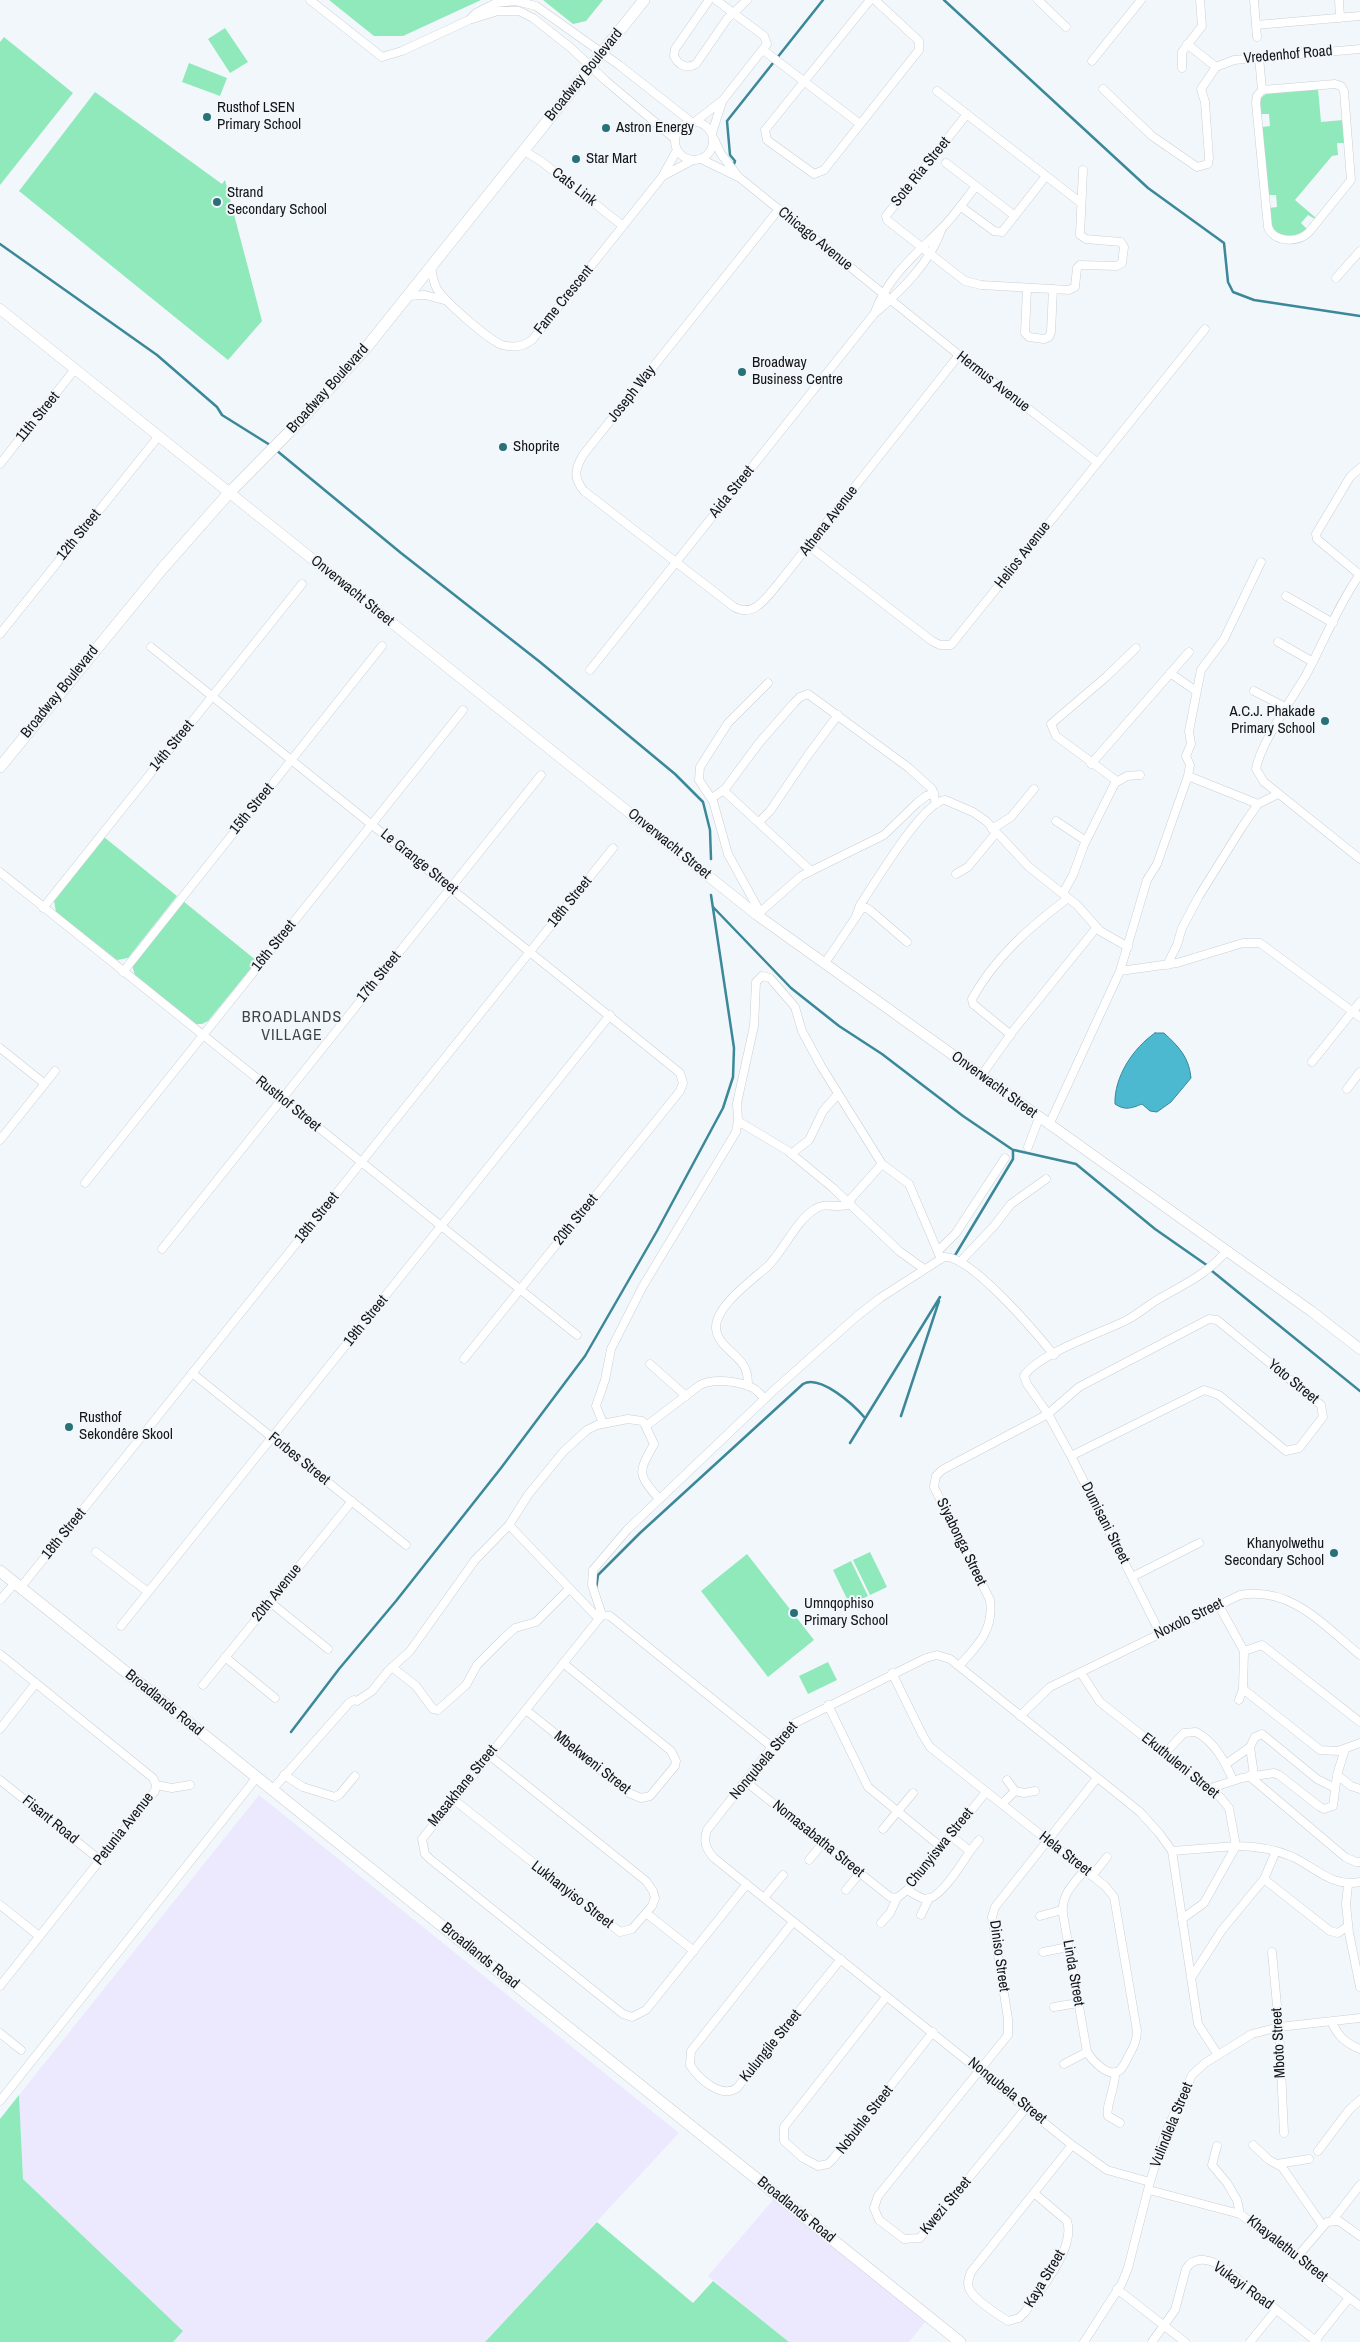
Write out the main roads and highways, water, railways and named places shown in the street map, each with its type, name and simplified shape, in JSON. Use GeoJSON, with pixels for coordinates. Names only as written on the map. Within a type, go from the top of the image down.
{"type":"FeatureCollection","features":[{"type":"Feature","properties":{"kind":"main road","name":"Broadway Boulevard"},"geometry":{"type":"LineString","coordinates":[[0,767],[110,630],[229,493],[338,380],[644,0]]}},
{"type":"Feature","properties":{"kind":"main road","name":"Broadlands Road"},"geometry":{"type":"LineString","coordinates":[[0,1571],[960,2342]]}},
{"type":"Feature","properties":{"kind":"water"},"geometry":{"type":"Polygon","coordinates":[[[1155,1033],[1164,1033],[1179,1048],[1186,1058],[1191,1078],[1171,1102],[1157,1112],[1150,1111],[1142,1104],[1135,1107],[1122,1108],[1115,1104],[1121,1074],[1132,1055],[1155,1033]]]}},
{"type":"Feature","properties":{"kind":"waterway"},"geometry":{"type":"LineString","coordinates":[[734,164],[735,161],[730,155],[727,121],[823,0]]}},
{"type":"Feature","properties":{"kind":"waterway"},"geometry":{"type":"LineString","coordinates":[[944,0],[1148,188],[1224,243],[1228,282],[1233,292],[1254,300],[1360,316]]}},
{"type":"Feature","properties":{"kind":"waterway"},"geometry":{"type":"LineString","coordinates":[[0,244],[157,355],[217,407],[222,415],[270,445]]}},
{"type":"Feature","properties":{"kind":"waterway"},"geometry":{"type":"LineString","coordinates":[[276,450],[401,553],[540,662],[675,774],[703,802],[710,830],[711,859]]}},
{"type":"Feature","properties":{"kind":"waterway"},"geometry":{"type":"LineString","coordinates":[[291,1732],[339,1669],[396,1601],[501,1468],[585,1356],[657,1231],[723,1108],[733,1077],[734,1048],[711,895]]}},
{"type":"Feature","properties":{"kind":"waterway"},"geometry":{"type":"LineString","coordinates":[[713,907],[791,988],[839,1026],[882,1054],[963,1116],[1013,1150],[1013,1159],[954,1257]]}},
{"type":"Feature","properties":{"kind":"waterway"},"geometry":{"type":"LineString","coordinates":[[1014,1150],[1076,1164],[1155,1229],[1208,1266]]}},
{"type":"Feature","properties":{"kind":"waterway"},"geometry":{"type":"LineString","coordinates":[[1212,1271],[1360,1391]]}},
{"type":"Feature","properties":{"kind":"waterway"},"geometry":{"type":"LineString","coordinates":[[850,1443],[940,1297]]}},
{"type":"Feature","properties":{"kind":"waterway"},"geometry":{"type":"LineString","coordinates":[[901,1416],[939,1301]]}},
{"type":"Feature","properties":{"kind":"waterway"},"geometry":{"type":"LineString","coordinates":[[596,1589],[598,1575],[640,1533],[803,1384],[810,1382],[827,1387],[845,1399],[865,1418]]}},
{"type":"Feature","properties":{"kind":"place","name":"Rusthof LSEN Primary School"},"geometry":{"type":"Point","coordinates":[207,117]}},
{"type":"Feature","properties":{"kind":"place","name":"Astron Energy"},"geometry":{"type":"Point","coordinates":[606,128]}},
{"type":"Feature","properties":{"kind":"place","name":"Star Mart"},"geometry":{"type":"Point","coordinates":[576,159]}},
{"type":"Feature","properties":{"kind":"place","name":"Strand Secondary School"},"geometry":{"type":"Point","coordinates":[217,202]}},
{"type":"Feature","properties":{"kind":"place","name":"Broadway Business Centre"},"geometry":{"type":"Point","coordinates":[742,372]}},
{"type":"Feature","properties":{"kind":"place","name":"Shoprite"},"geometry":{"type":"Point","coordinates":[503,447]}},
{"type":"Feature","properties":{"kind":"place","name":"A.C.J. Phakade Primary School"},"geometry":{"type":"Point","coordinates":[1325,721]}},
{"type":"Feature","properties":{"kind":"place","name":"Rusthof Sekondêre Skool"},"geometry":{"type":"Point","coordinates":[69,1427]}},
{"type":"Feature","properties":{"kind":"place","name":"Khanyolwethu Secondary School"},"geometry":{"type":"Point","coordinates":[1334,1553]}},
{"type":"Feature","properties":{"kind":"place","name":"Umnqophiso Primary School"},"geometry":{"type":"Point","coordinates":[794,1613]}},
{"type":"Feature","properties":{"kind":"district","name":"BROADLANDS VILLAGE"},"geometry":{"type":"Point","coordinates":[292,1027]}}]}
